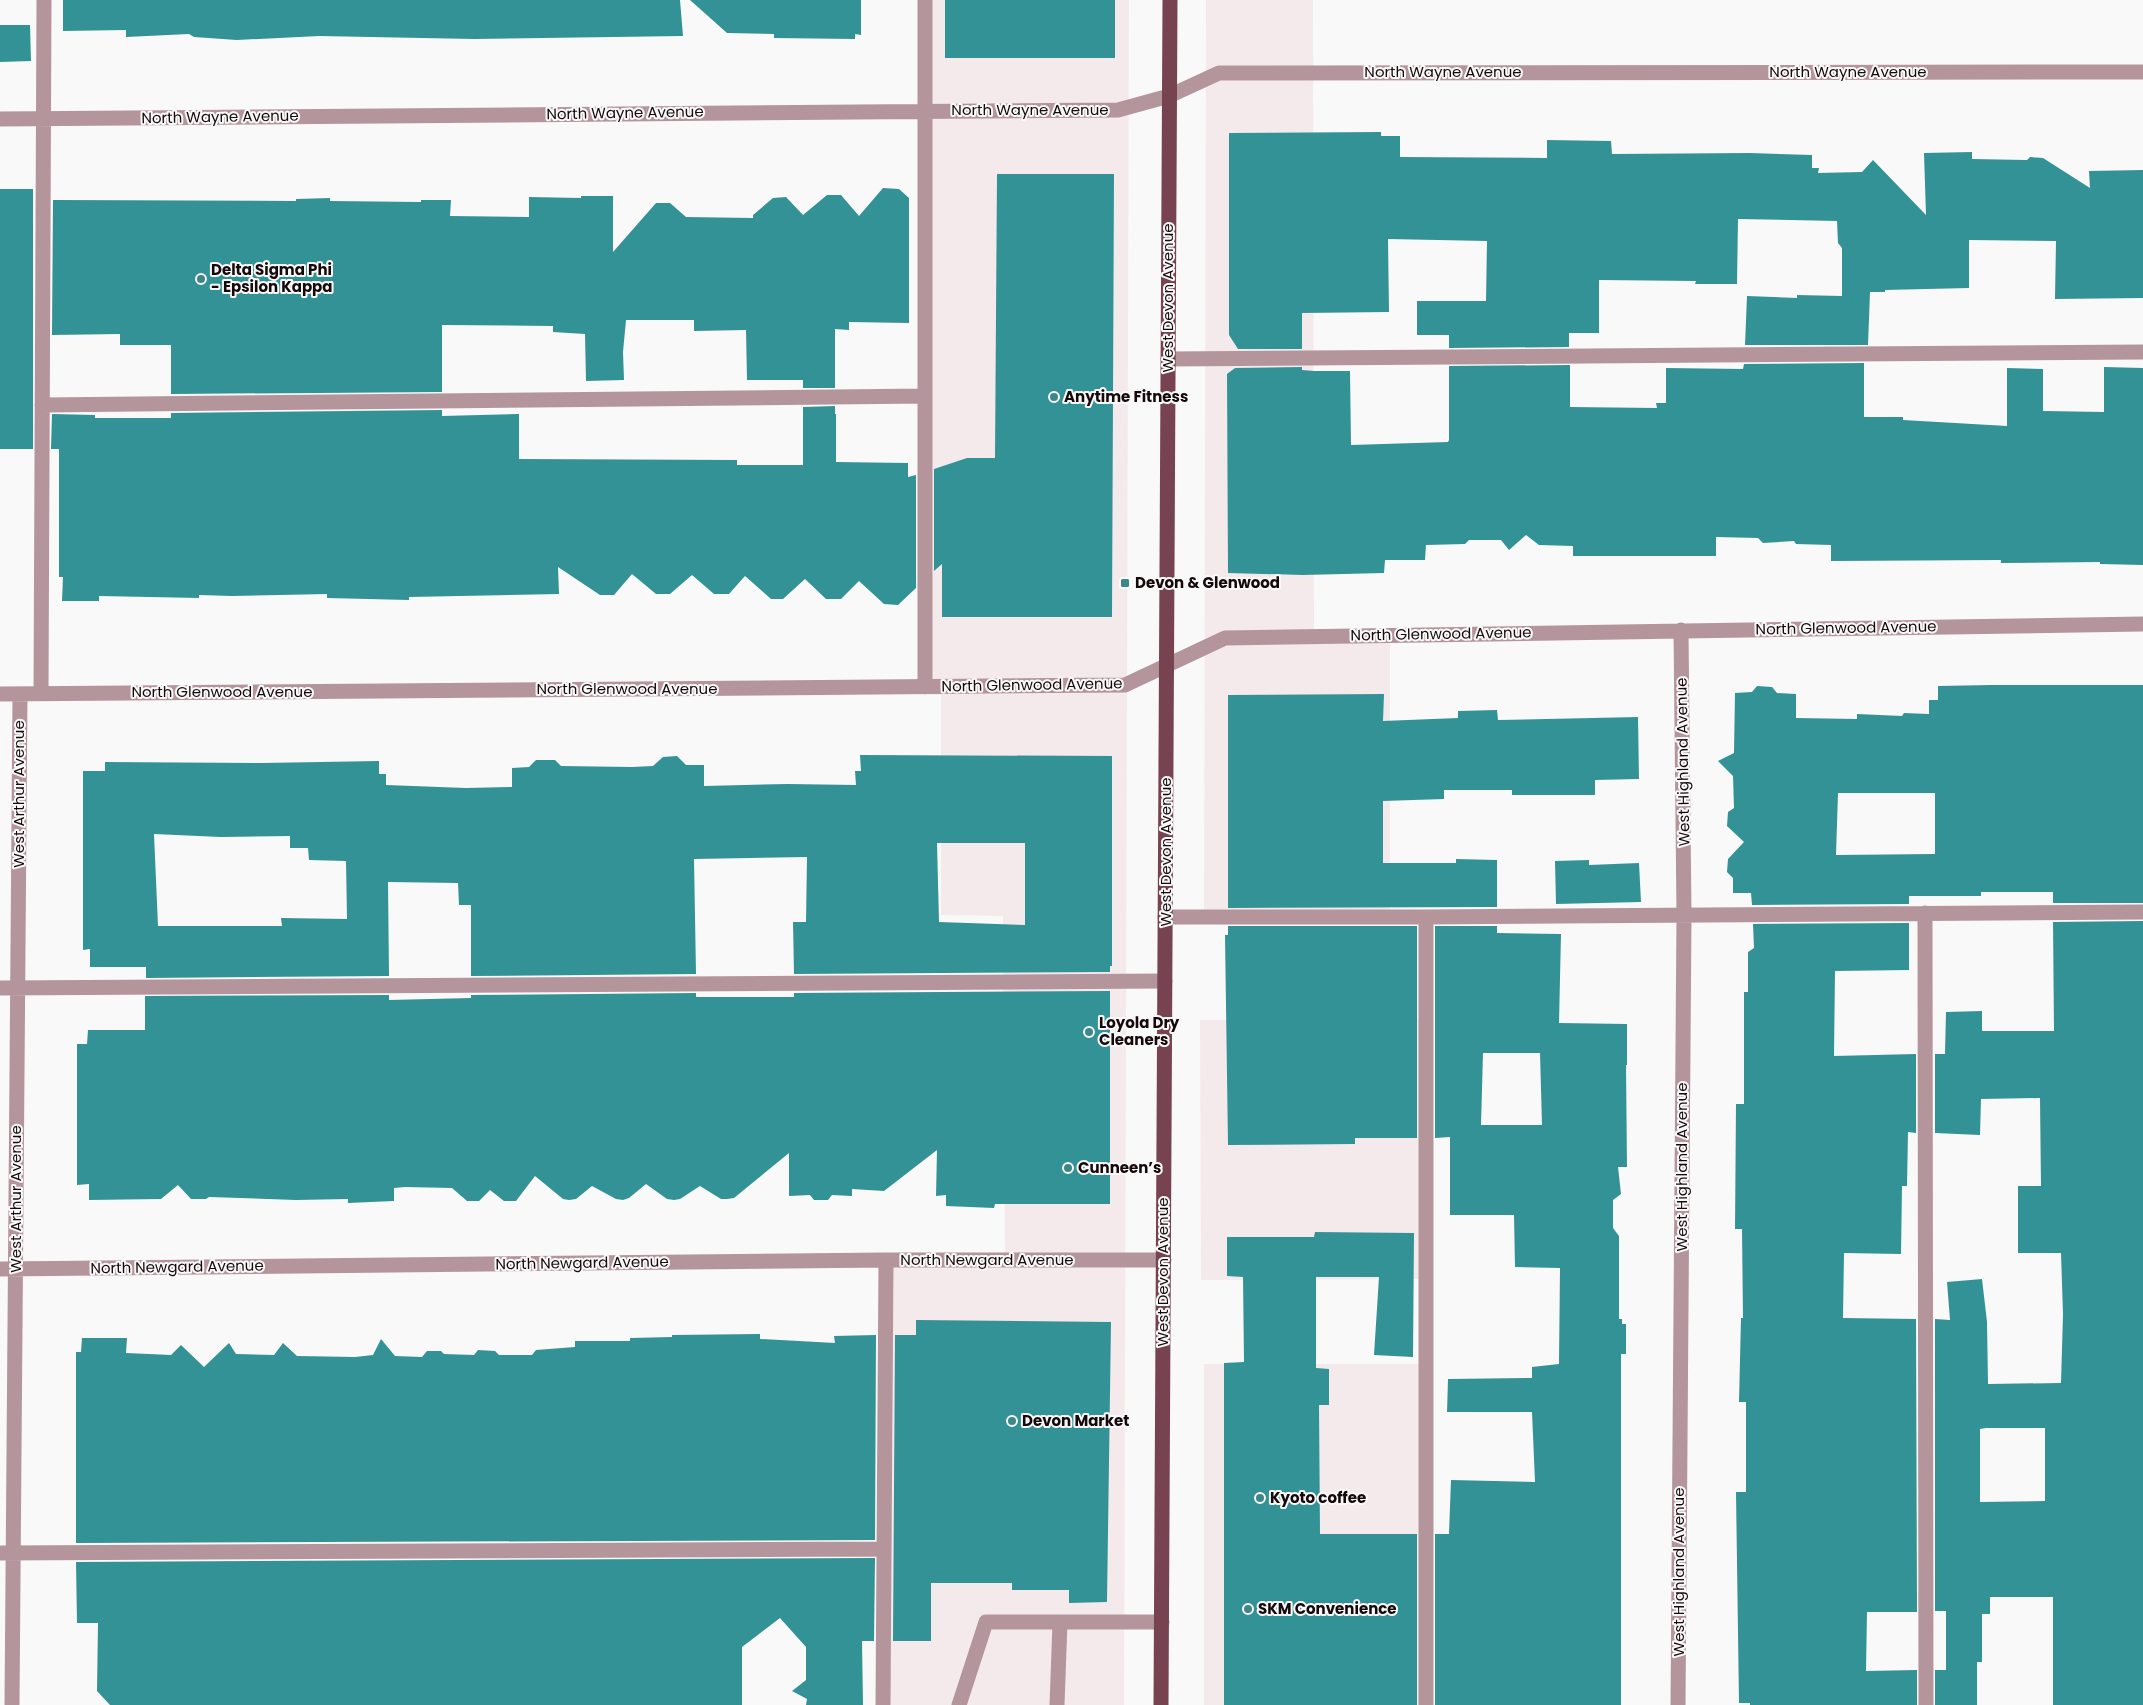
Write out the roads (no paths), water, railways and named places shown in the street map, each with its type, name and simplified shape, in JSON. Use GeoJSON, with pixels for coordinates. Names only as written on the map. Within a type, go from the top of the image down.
{"type":"FeatureCollection","features":[{"type":"Feature","properties":{"kind":"main road","name":"West Devon Avenue"},"geometry":{"type":"LineString","coordinates":[[1161,1705],[1170,0]]}},
{"type":"Feature","properties":{"kind":"street"},"geometry":{"type":"LineString","coordinates":[[41,694],[44,0]]}},
{"type":"Feature","properties":{"kind":"street"},"geometry":{"type":"LineString","coordinates":[[925,0],[925,687]]}},
{"type":"Feature","properties":{"kind":"street","name":"North Wayne Avenue"},"geometry":{"type":"LineString","coordinates":[[0,119],[925,110],[1118,110],[1169,96],[1219,73],[2143,72]]}},
{"type":"Feature","properties":{"kind":"street"},"geometry":{"type":"LineString","coordinates":[[1168,358],[2143,352]]}},
{"type":"Feature","properties":{"kind":"street"},"geometry":{"type":"LineString","coordinates":[[42,405],[925,396]]}},
{"type":"Feature","properties":{"kind":"street","name":"North Glenwood Avenue"},"geometry":{"type":"LineString","coordinates":[[0,694],[1125,685],[1225,638],[2143,624]]}},
{"type":"Feature","properties":{"kind":"street","name":"West Highland Avenue"},"geometry":{"type":"LineString","coordinates":[[1678,1705],[1684,915],[1681,630]]}},
{"type":"Feature","properties":{"kind":"street","name":"West Arthur Avenue"},"geometry":{"type":"LineString","coordinates":[[12,1705],[7,1553],[16,1268],[20,694]]}},
{"type":"Feature","properties":{"kind":"street"},"geometry":{"type":"LineString","coordinates":[[1165,917],[2143,912]]}},
{"type":"Feature","properties":{"kind":"street"},"geometry":{"type":"LineString","coordinates":[[1925,914],[1926,1705]]}},
{"type":"Feature","properties":{"kind":"street"},"geometry":{"type":"LineString","coordinates":[[1426,917],[1426,1705]]}},
{"type":"Feature","properties":{"kind":"street"},"geometry":{"type":"LineString","coordinates":[[0,988],[1165,981]]}},
{"type":"Feature","properties":{"kind":"street"},"geometry":{"type":"LineString","coordinates":[[883,1705],[886,1260]]}},
{"type":"Feature","properties":{"kind":"street","name":"North Newgard Avenue"},"geometry":{"type":"LineString","coordinates":[[0,1269],[886,1260],[1164,1260]]}},
{"type":"Feature","properties":{"kind":"street"},"geometry":{"type":"LineString","coordinates":[[7,1553],[884,1549]]}},
{"type":"Feature","properties":{"kind":"street"},"geometry":{"type":"LineString","coordinates":[[959,1705],[986,1622],[1162,1622]]}},
{"type":"Feature","properties":{"kind":"street"},"geometry":{"type":"LineString","coordinates":[[1057,1705],[1060,1622]]}},
{"type":"Feature","properties":{"kind":"place","name":"Delta Sigma Phi - Epsilon Kappa"},"geometry":{"type":"Point","coordinates":[201,279]}},
{"type":"Feature","properties":{"kind":"place","name":"Anytime Fitness"},"geometry":{"type":"Point","coordinates":[1054,397]}},
{"type":"Feature","properties":{"kind":"place","name":"Devon & Glenwood"},"geometry":{"type":"Point","coordinates":[1125,583]}},
{"type":"Feature","properties":{"kind":"place","name":"Loyola Dry Cleaners"},"geometry":{"type":"Point","coordinates":[1089,1032]}},
{"type":"Feature","properties":{"kind":"place","name":"Cunneen’s"},"geometry":{"type":"Point","coordinates":[1068,1168]}},
{"type":"Feature","properties":{"kind":"place","name":"Devon Market"},"geometry":{"type":"Point","coordinates":[1012,1421]}},
{"type":"Feature","properties":{"kind":"place","name":"Kyoto coffee"},"geometry":{"type":"Point","coordinates":[1260,1498]}},
{"type":"Feature","properties":{"kind":"place","name":"SKM Convenience"},"geometry":{"type":"Point","coordinates":[1248,1609]}}]}
